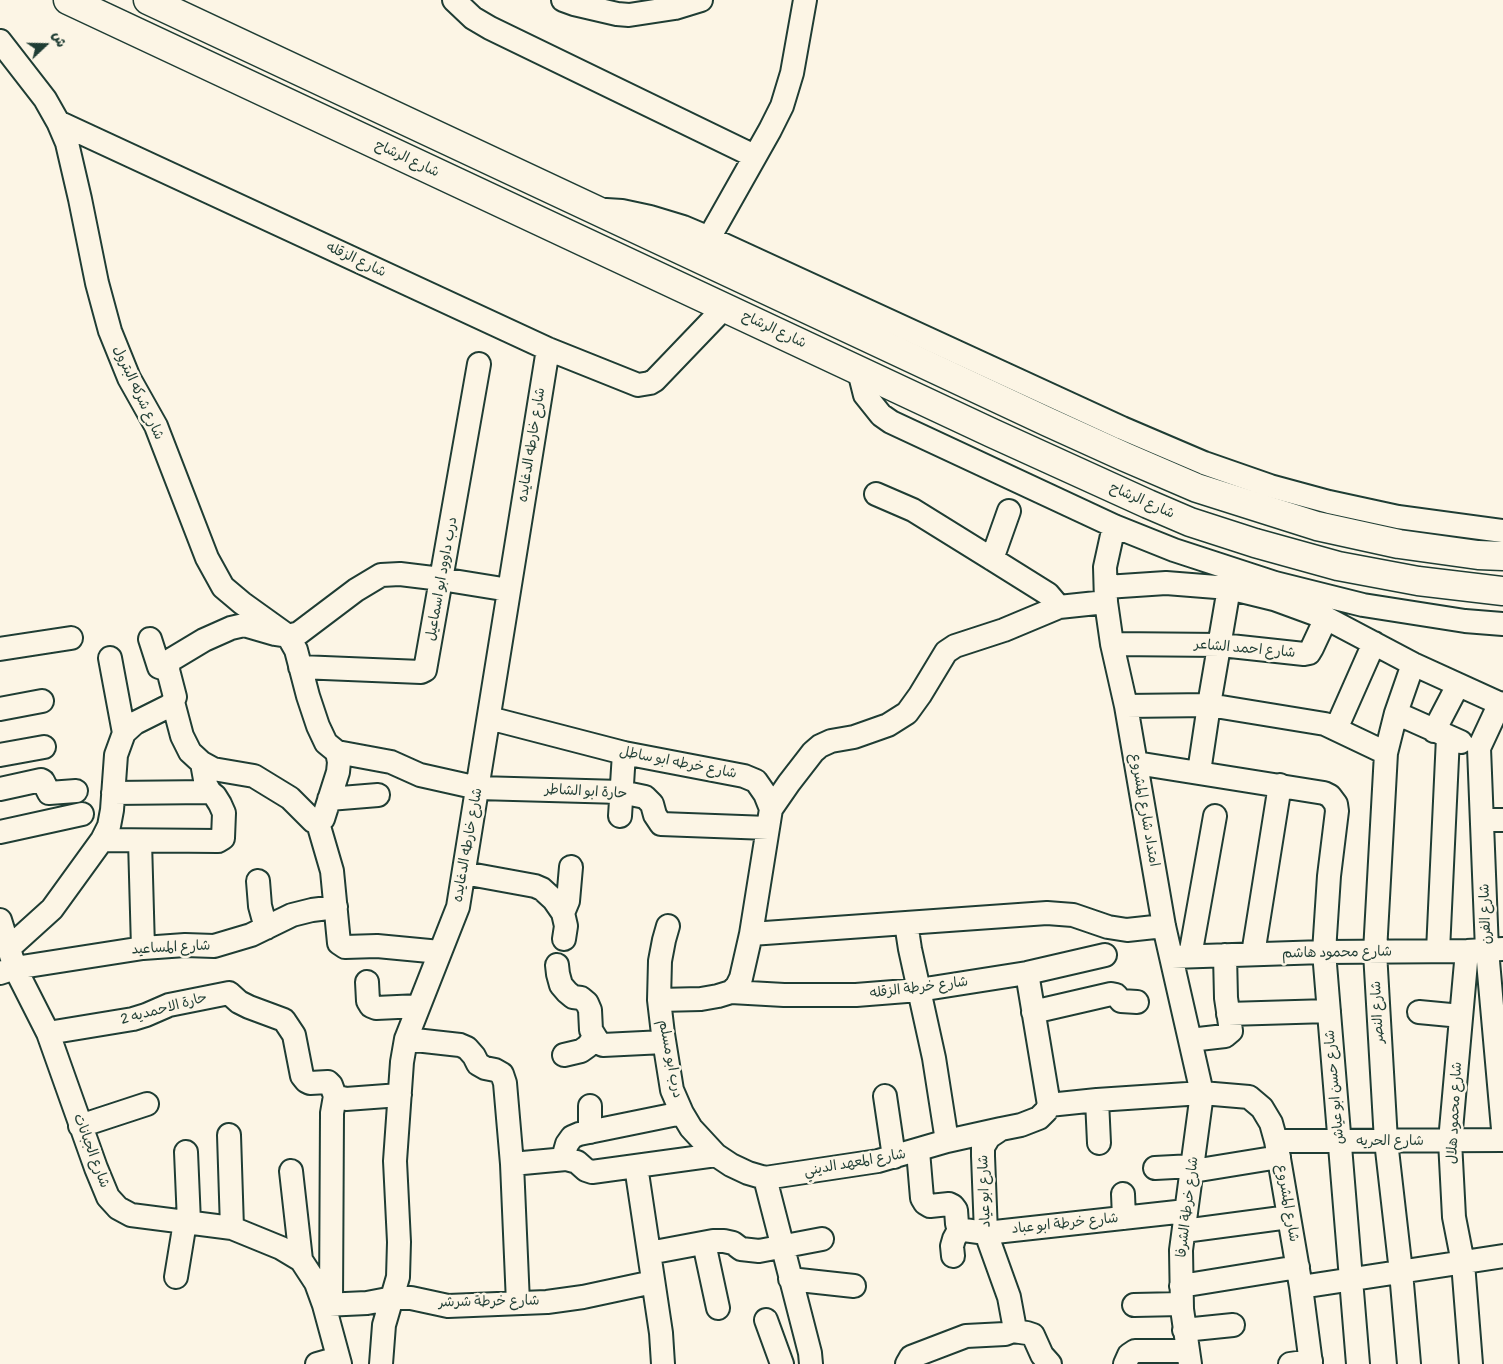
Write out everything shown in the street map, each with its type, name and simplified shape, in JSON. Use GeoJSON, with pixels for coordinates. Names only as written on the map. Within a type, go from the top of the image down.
{"type":"FeatureCollection","features":[{"type":"Feature","properties":{"kind":"main road","name":"شارع الرشاح"},"geometry":{"type":"LineString","coordinates":[[68,0],[859,371],[1139,500],[1199,525],[1338,566],[1418,581],[1503,591]]}},
{"type":"Feature","properties":{"kind":"main road"},"geometry":{"type":"LineString","coordinates":[[148,0],[1125,458],[1197,488],[1317,526],[1399,544],[1478,555],[1503,556]]}},
{"type":"Feature","properties":{"kind":"street"},"geometry":{"type":"LineString","coordinates":[[454,0],[473,18],[490,28],[754,156]]}},
{"type":"Feature","properties":{"kind":"street"},"geometry":{"type":"LineString","coordinates":[[563,0],[617,14],[629,15],[675,8],[701,0]]}},
{"type":"Feature","properties":{"kind":"street"},"geometry":{"type":"LineString","coordinates":[[709,238],[782,106],[794,66],[804,0]]}},
{"type":"Feature","properties":{"kind":"street","name":"شارع شركه البترول"},"geometry":{"type":"LineString","coordinates":[[0,41],[45,99],[67,143],[97,283],[110,330],[129,378],[156,426],[206,558],[223,587],[288,636]]}},
{"type":"Feature","properties":{"kind":"street","name":"شارع الزقله"},"geometry":{"type":"LineString","coordinates":[[58,122],[548,349],[638,385],[655,380],[725,308]]}},
{"type":"Feature","properties":{"kind":"street"},"geometry":{"type":"LineString","coordinates":[[595,210],[636,214],[683,227],[1113,424],[1204,463],[1270,486],[1329,502],[1398,517],[1503,531]]}},
{"type":"Feature","properties":{"kind":"street","name":"شارع خارطه الدغايده"},"geometry":{"type":"LineString","coordinates":[[381,1364],[384,1325],[398,1277],[399,1242],[396,1161],[402,1062],[406,1039],[458,907],[548,349]]}},
{"type":"Feature","properties":{"kind":"street","name":"درب داوود ابو اسماعيل"},"geometry":{"type":"LineString","coordinates":[[300,667],[421,672],[425,670],[479,364]]}},
{"type":"Feature","properties":{"kind":"street"},"geometry":{"type":"LineString","coordinates":[[859,371],[865,395],[881,414],[891,422],[1114,526],[1174,550],[1283,585],[1363,605],[1465,621],[1503,624]]}},
{"type":"Feature","properties":{"kind":"street"},"geometry":{"type":"LineString","coordinates":[[876,494],[913,510],[1048,594],[1059,607]]}},
{"type":"Feature","properties":{"kind":"street"},"geometry":{"type":"LineString","coordinates":[[992,559],[1010,511]]}},
{"type":"Feature","properties":{"kind":"street","name":"امتداد شارع المشروع"},"geometry":{"type":"LineString","coordinates":[[1114,526],[1105,568],[1112,644],[1126,706],[1164,926],[1181,957],[1190,1040],[1202,1094]]}},
{"type":"Feature","properties":{"kind":"street"},"geometry":{"type":"LineString","coordinates":[[124,733],[135,724],[173,702],[175,697],[168,670],[169,661],[204,640],[231,628],[244,625],[288,636],[299,633],[356,590],[381,574],[400,574],[441,579],[509,590]]}},
{"type":"Feature","properties":{"kind":"street"},"geometry":{"type":"LineString","coordinates":[[659,1000],[701,999],[718,996],[731,992],[737,986],[741,978],[751,934],[769,819],[788,783],[813,752],[831,741],[854,737],[888,725],[907,713],[946,652],[955,646],[1004,630],[1059,607],[1166,583],[1229,588],[1274,599],[1326,618],[1413,664],[1502,704]]}},
{"type":"Feature","properties":{"kind":"street"},"geometry":{"type":"LineString","coordinates":[[1199,772],[1229,588]]}},
{"type":"Feature","properties":{"kind":"street","name":"شارع احمد الشاعر"},"geometry":{"type":"LineString","coordinates":[[1112,644],[1220,645],[1304,654],[1309,653],[1326,618]]}},
{"type":"Feature","properties":{"kind":"street"},"geometry":{"type":"LineString","coordinates":[[288,636],[296,650],[318,726],[326,744],[337,752],[338,772],[323,819],[318,823]]}},
{"type":"Feature","properties":{"kind":"street"},"geometry":{"type":"LineString","coordinates":[[0,650],[71,638]]}},
{"type":"Feature","properties":{"kind":"street"},"geometry":{"type":"LineString","coordinates":[[150,639],[159,666],[168,670]]}},
{"type":"Feature","properties":{"kind":"street"},"geometry":{"type":"LineString","coordinates":[[1336,729],[1374,643]]}},
{"type":"Feature","properties":{"kind":"street"},"geometry":{"type":"LineString","coordinates":[[8,963],[52,910],[102,840],[109,826],[116,755],[124,733],[110,658]]}},
{"type":"Feature","properties":{"kind":"street","name":"شارع النصر"},"geometry":{"type":"LineString","coordinates":[[1409,1364],[1386,1141],[1375,952],[1386,752],[1396,713],[1413,664]]}},
{"type":"Feature","properties":{"kind":"street"},"geometry":{"type":"LineString","coordinates":[[1438,952],[1441,734],[1458,684]]}},
{"type":"Feature","properties":{"kind":"street"},"geometry":{"type":"LineString","coordinates":[[0,709],[42,701]]}},
{"type":"Feature","properties":{"kind":"street"},"geometry":{"type":"LineString","coordinates":[[173,702],[182,736],[190,752],[202,763],[213,769],[254,776],[290,798],[313,821],[318,823],[332,871],[338,938],[342,946],[377,946],[440,952]]}},
{"type":"Feature","properties":{"kind":"street","name":"شارع الفرن"},"geometry":{"type":"LineString","coordinates":[[1502,704],[1479,748],[1492,820],[1486,950],[1503,1129]]}},
{"type":"Feature","properties":{"kind":"street"},"geometry":{"type":"LineString","coordinates":[[1126,706],[1209,705],[1325,724],[1386,752]]}},
{"type":"Feature","properties":{"kind":"street"},"geometry":{"type":"LineString","coordinates":[[1396,713],[1441,734],[1479,748]]}},
{"type":"Feature","properties":{"kind":"street","name":"شارع خرطه ابو ساطل"},"geometry":{"type":"LineString","coordinates":[[489,718],[624,752],[744,776],[756,782],[765,794],[769,819]]}},
{"type":"Feature","properties":{"kind":"street"},"geometry":{"type":"LineString","coordinates":[[0,755],[44,747]]}},
{"type":"Feature","properties":{"kind":"street","name":"حارة ابو الشاطر"},"geometry":{"type":"LineString","coordinates":[[337,752],[363,755],[391,762],[420,775],[478,788],[621,792],[646,797],[652,804],[661,824],[769,819]]}},
{"type":"Feature","properties":{"kind":"street"},"geometry":{"type":"LineString","coordinates":[[620,816],[624,752]]}},
{"type":"Feature","properties":{"kind":"street"},"geometry":{"type":"LineString","coordinates":[[102,840],[218,842],[223,838],[224,813],[215,796],[206,785],[202,763]]}},
{"type":"Feature","properties":{"kind":"street"},"geometry":{"type":"LineString","coordinates":[[1136,763],[1280,785],[1253,954]]}},
{"type":"Feature","properties":{"kind":"street"},"geometry":{"type":"LineString","coordinates":[[0,788],[51,778],[49,793],[76,791]]}},
{"type":"Feature","properties":{"kind":"street","name":"شارع حسن ابو عياش"},"geometry":{"type":"LineString","coordinates":[[1280,785],[1324,793],[1334,800],[1338,811],[1329,876],[1324,952],[1358,1364]]}},
{"type":"Feature","properties":{"kind":"street"},"geometry":{"type":"LineString","coordinates":[[113,793],[210,792]]}},
{"type":"Feature","properties":{"kind":"street"},"geometry":{"type":"LineString","coordinates":[[329,799],[378,796]]}},
{"type":"Feature","properties":{"kind":"street"},"geometry":{"type":"LineString","coordinates":[[0,832],[82,814]]}},
{"type":"Feature","properties":{"kind":"street"},"geometry":{"type":"LineString","coordinates":[[1181,957],[1215,816]]}},
{"type":"Feature","properties":{"kind":"street"},"geometry":{"type":"LineString","coordinates":[[140,841],[143,948]]}},
{"type":"Feature","properties":{"kind":"street"},"geometry":{"type":"LineString","coordinates":[[563,913],[568,901],[571,866]]}},
{"type":"Feature","properties":{"kind":"street"},"geometry":{"type":"LineString","coordinates":[[464,874],[535,886],[549,894],[563,913],[566,926],[564,940]]}},
{"type":"Feature","properties":{"kind":"street"},"geometry":{"type":"LineString","coordinates":[[258,880],[260,906],[266,928]]}},
{"type":"Feature","properties":{"kind":"street","name":"شارع المساعيد"},"geometry":{"type":"LineString","coordinates":[[8,963],[143,948],[185,945],[214,946],[234,941],[292,915],[336,907]]}},
{"type":"Feature","properties":{"kind":"street"},"geometry":{"type":"LineString","coordinates":[[751,934],[1047,913],[1073,915],[1108,927],[1127,930],[1164,926]]}},
{"type":"Feature","properties":{"kind":"street","name":"شارع الجبانات"},"geometry":{"type":"LineString","coordinates":[[0,920],[8,963],[48,1032],[80,1126],[108,1197],[118,1208],[131,1215],[232,1228],[280,1248],[301,1260],[328,1305],[331,1362]]}},
{"type":"Feature","properties":{"kind":"street"},"geometry":{"type":"LineString","coordinates":[[906,923],[934,1058],[947,1141]]}},
{"type":"Feature","properties":{"kind":"street","name":"درب ابو مسلم"},"geometry":{"type":"LineString","coordinates":[[668,926],[660,961],[659,1000],[672,1090],[691,1128],[716,1155],[748,1173],[766,1178]]}},
{"type":"Feature","properties":{"kind":"street","name":"شارع محمود هاشم"},"geometry":{"type":"LineString","coordinates":[[1181,957],[1324,952],[1486,950]]}},
{"type":"Feature","properties":{"kind":"street","name":"شارع محمود هلال"},"geometry":{"type":"LineString","coordinates":[[1471,1364],[1463,1263],[1454,1217],[1450,1141],[1461,1016],[1486,950]]}},
{"type":"Feature","properties":{"kind":"street","name":"شارع خرطة الزقله"},"geometry":{"type":"LineString","coordinates":[[731,992],[784,996],[847,995],[919,990],[1027,973],[1105,955]]}},
{"type":"Feature","properties":{"kind":"street"},"geometry":{"type":"LineString","coordinates":[[1190,1040],[1229,1034],[1225,955]]}},
{"type":"Feature","properties":{"kind":"street"},"geometry":{"type":"LineString","coordinates":[[557,965],[561,985],[573,997],[580,998],[587,1003],[590,1010],[591,1030],[594,1038],[599,1043],[603,1045],[664,1042]]}},
{"type":"Feature","properties":{"kind":"street"},"geometry":{"type":"LineString","coordinates":[[1001,1129],[1021,1126],[1039,1118],[1049,1105],[1027,973]]}},
{"type":"Feature","properties":{"kind":"street"},"geometry":{"type":"LineString","coordinates":[[367,982],[368,1001],[376,1008],[419,1006]]}},
{"type":"Feature","properties":{"kind":"street","name":"حارة الاحمديه 2"},"geometry":{"type":"LineString","coordinates":[[48,1032],[133,1019],[170,1005],[229,994],[249,1007],[273,1014],[284,1020],[294,1035],[302,1076],[310,1083],[328,1082],[335,1096]]}},
{"type":"Feature","properties":{"kind":"street"},"geometry":{"type":"LineString","coordinates":[[1033,1012],[1111,994],[1116,996],[1120,1002],[1137,1002]]}},
{"type":"Feature","properties":{"kind":"street"},"geometry":{"type":"LineString","coordinates":[[1228,1014],[1329,1011]]}},
{"type":"Feature","properties":{"kind":"street"},"geometry":{"type":"LineString","coordinates":[[1419,1012],[1461,1016]]}},
{"type":"Feature","properties":{"kind":"street"},"geometry":{"type":"LineString","coordinates":[[564,1055],[581,1051],[594,1038]]}},
{"type":"Feature","properties":{"kind":"street"},"geometry":{"type":"LineString","coordinates":[[406,1039],[460,1045],[467,1048],[478,1064],[502,1074],[505,1083],[512,1164],[518,1303]]}},
{"type":"Feature","properties":{"kind":"street","name":"شارع المشروع"},"geometry":{"type":"LineString","coordinates":[[1049,1105],[1097,1100],[1202,1094],[1249,1097],[1262,1108],[1270,1123],[1278,1149],[1299,1277],[1304,1363]]}},
{"type":"Feature","properties":{"kind":"street","name":"شارع خرطة الشرفا"},"geometry":{"type":"LineString","coordinates":[[1187,1348],[1182,1295],[1181,1250],[1202,1094]]}},
{"type":"Feature","properties":{"kind":"street"},"geometry":{"type":"LineString","coordinates":[[328,1305],[332,1113],[335,1096],[346,1099],[400,1096]]}},
{"type":"Feature","properties":{"kind":"street"},"geometry":{"type":"LineString","coordinates":[[885,1096],[894,1157]]}},
{"type":"Feature","properties":{"kind":"street"},"geometry":{"type":"LineString","coordinates":[[1097,1100],[1099,1143]]}},
{"type":"Feature","properties":{"kind":"street"},"geometry":{"type":"LineString","coordinates":[[80,1126],[147,1104]]}},
{"type":"Feature","properties":{"kind":"street"},"geometry":{"type":"LineString","coordinates":[[590,1106],[590,1132]]}},
{"type":"Feature","properties":{"kind":"street"},"geometry":{"type":"LineString","coordinates":[[566,1159],[567,1144],[572,1138],[590,1132],[682,1113]]}},
{"type":"Feature","properties":{"kind":"street","name":"شارع المعهد الديني"},"geometry":{"type":"LineString","coordinates":[[766,1178],[878,1161],[918,1151],[947,1141],[1001,1129]]}},
{"type":"Feature","properties":{"kind":"street","name":"شارع ابو عياد"},"geometry":{"type":"LineString","coordinates":[[1001,1129],[988,1137],[983,1147],[986,1233],[1003,1275],[1014,1324],[1013,1331]]}},
{"type":"Feature","properties":{"kind":"street"},"geometry":{"type":"LineString","coordinates":[[229,1135],[232,1228]]}},
{"type":"Feature","properties":{"kind":"street","name":"شارع الحريه"},"geometry":{"type":"LineString","coordinates":[[1156,1168],[1193,1169],[1278,1149],[1339,1141],[1503,1140]]}},
{"type":"Feature","properties":{"kind":"street"},"geometry":{"type":"LineString","coordinates":[[918,1151],[922,1198],[925,1203],[930,1206],[949,1204],[956,1210],[957,1224],[960,1228],[954,1239],[953,1256]]}},
{"type":"Feature","properties":{"kind":"street"},"geometry":{"type":"LineString","coordinates":[[176,1277],[187,1222],[186,1152]]}},
{"type":"Feature","properties":{"kind":"street"},"geometry":{"type":"LineString","coordinates":[[512,1164],[566,1159],[578,1162],[586,1170],[592,1172],[716,1155]]}},
{"type":"Feature","properties":{"kind":"street"},"geometry":{"type":"LineString","coordinates":[[636,1166],[664,1364]]}},
{"type":"Feature","properties":{"kind":"street"},"geometry":{"type":"LineString","coordinates":[[292,1171],[301,1260]]}},
{"type":"Feature","properties":{"kind":"street"},"geometry":{"type":"LineString","coordinates":[[766,1178],[810,1353],[811,1364]]}},
{"type":"Feature","properties":{"kind":"street"},"geometry":{"type":"LineString","coordinates":[[1123,1194],[1124,1218]]}},
{"type":"Feature","properties":{"kind":"street","name":"شارع خرطة ابو عباد"},"geometry":{"type":"LineString","coordinates":[[960,1228],[986,1233],[1124,1218],[1185,1221],[1289,1217]]}},
{"type":"Feature","properties":{"kind":"street"},"geometry":{"type":"LineString","coordinates":[[649,1253],[724,1241],[733,1243],[740,1249],[759,1251],[822,1239]]}},
{"type":"Feature","properties":{"kind":"street"},"geometry":{"type":"LineString","coordinates":[[704,1243],[718,1308]]}},
{"type":"Feature","properties":{"kind":"street"},"geometry":{"type":"LineString","coordinates":[[1134,1305],[1182,1295],[1299,1277],[1350,1280],[1503,1256]]}},
{"type":"Feature","properties":{"kind":"street"},"geometry":{"type":"LineString","coordinates":[[790,1278],[854,1286]]}},
{"type":"Feature","properties":{"kind":"street","name":"شارع خرطة شرشر"},"geometry":{"type":"LineString","coordinates":[[328,1305],[367,1303],[393,1298],[411,1298],[448,1306],[547,1302],[583,1297],[653,1282]]}},
{"type":"Feature","properties":{"kind":"street"},"geometry":{"type":"LineString","coordinates":[[766,1320],[782,1364]]}},
{"type":"Feature","properties":{"kind":"street"},"geometry":{"type":"LineString","coordinates":[[1125,1364],[1129,1355],[1135,1351],[1187,1348],[1234,1325]]}},
{"type":"Feature","properties":{"kind":"street"},"geometry":{"type":"LineString","coordinates":[[907,1364],[911,1357],[966,1336],[1005,1334],[1013,1331],[1027,1332],[1033,1335],[1042,1355],[1050,1364]]}}]}
